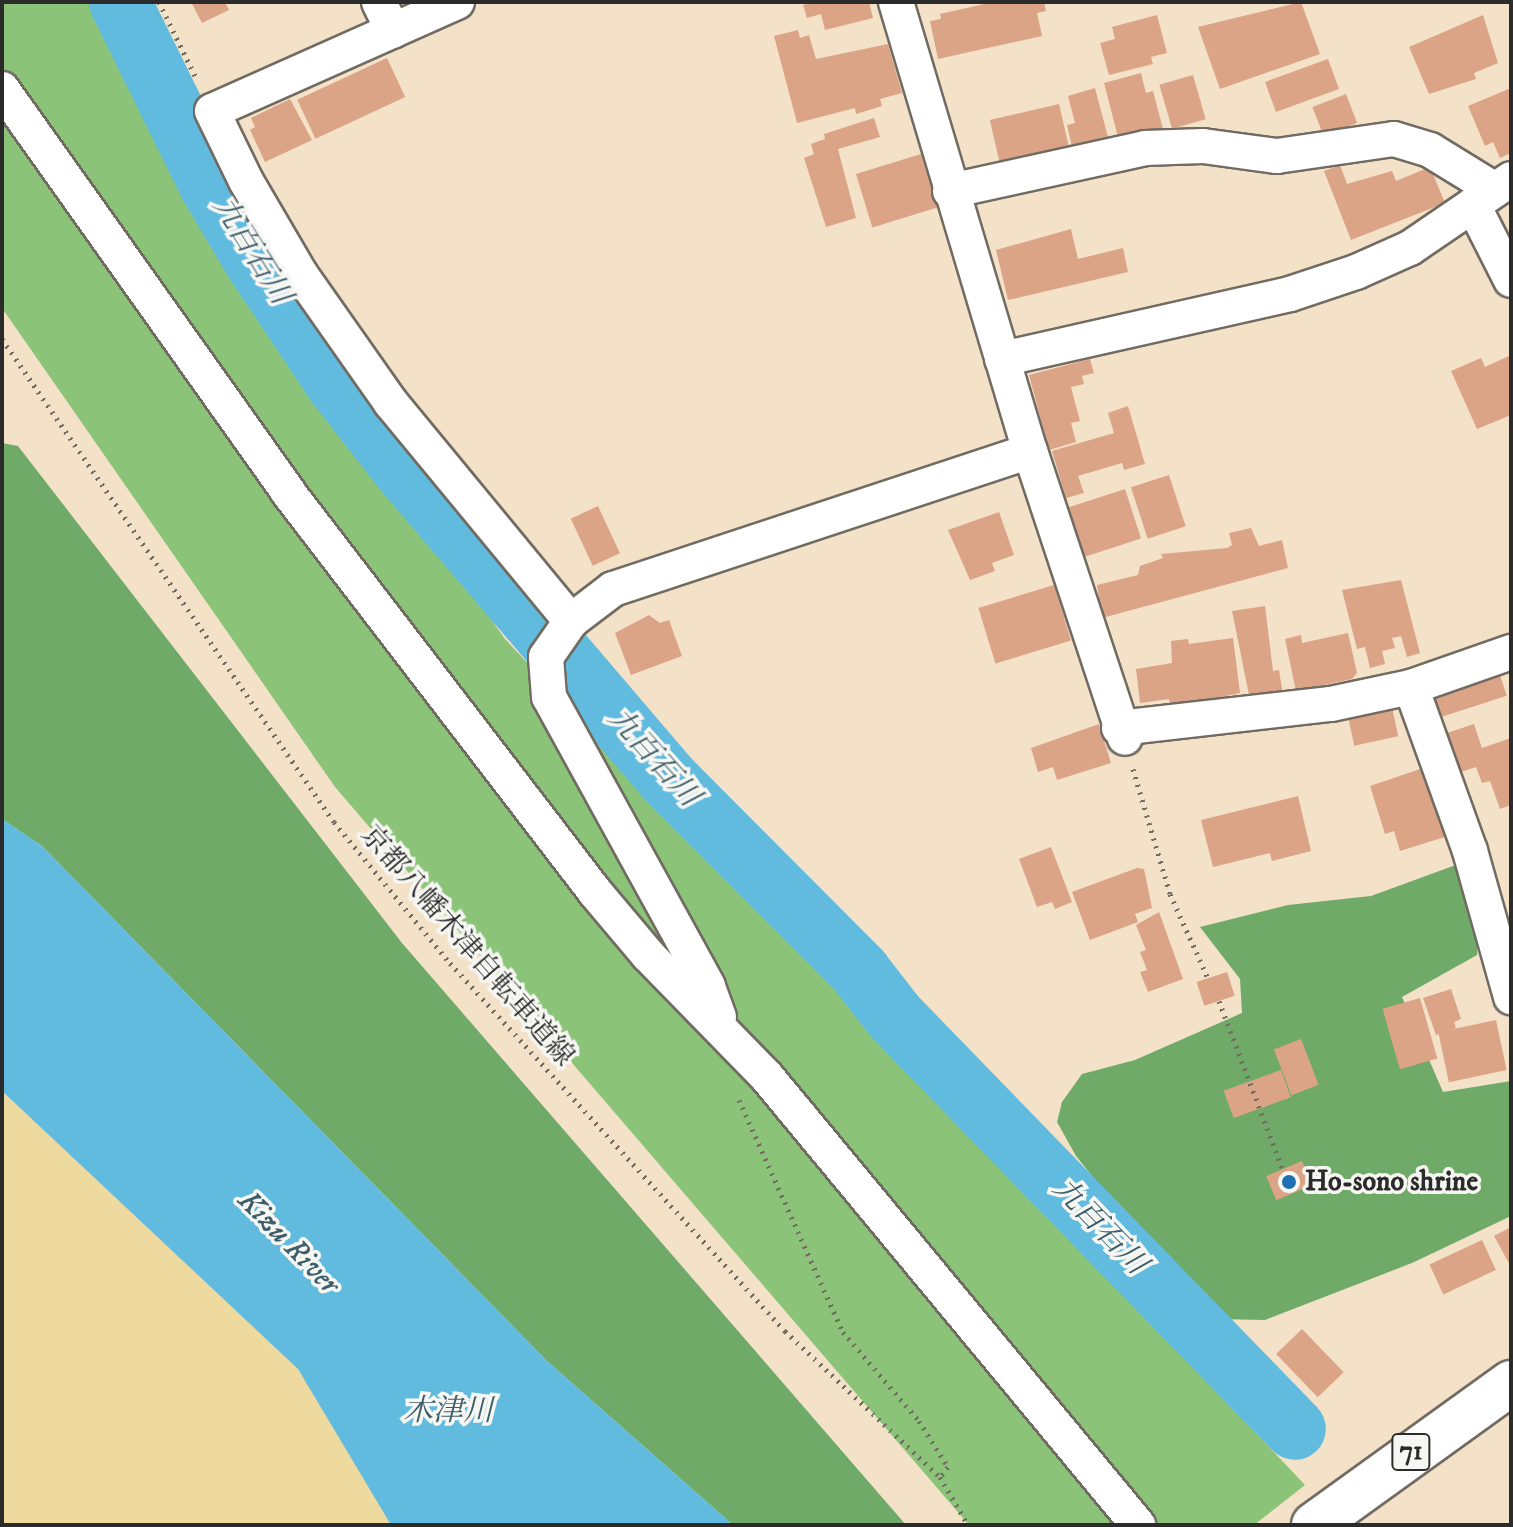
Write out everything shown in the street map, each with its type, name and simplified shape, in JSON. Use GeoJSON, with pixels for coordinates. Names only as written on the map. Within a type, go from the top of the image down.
{"type":"FeatureCollection","features":[{"type":"Feature","properties":{"kind":"main road","name":"71"},"geometry":{"type":"LineString","coordinates":[[1314,1525],[1511,1383]]}},
{"type":"Feature","properties":{"kind":"street"},"geometry":{"type":"LineString","coordinates":[[457,2],[386,17],[212,111],[246,181],[301,275],[391,403],[571,621]]}},
{"type":"Feature","properties":{"kind":"street"},"geometry":{"type":"LineString","coordinates":[[896,2],[1030,451],[1122,733],[1331,704],[1411,687],[1511,652]]}},
{"type":"Feature","properties":{"kind":"street"},"geometry":{"type":"LineString","coordinates":[[2,89],[288,492],[604,903],[725,1033],[1138,1525]]}},
{"type":"Feature","properties":{"kind":"street"},"geometry":{"type":"LineString","coordinates":[[950,191],[1145,148],[1203,146],[1277,156],[1394,139],[1430,150],[1493,191],[1511,280]]}},
{"type":"Feature","properties":{"kind":"street"},"geometry":{"type":"LineString","coordinates":[[1002,359],[1316,285],[1410,248],[1493,191]]}},
{"type":"Feature","properties":{"kind":"street"},"geometry":{"type":"LineString","coordinates":[[725,1033],[708,986],[549,697],[546,657],[571,621],[613,589],[1030,451]]}},
{"type":"Feature","properties":{"kind":"street"},"geometry":{"type":"LineString","coordinates":[[1411,687],[1470,851],[1511,997]]}},
{"type":"Feature","properties":{"kind":"path"},"geometry":{"type":"LineString","coordinates":[[159,2],[212,111]]}},
{"type":"Feature","properties":{"kind":"path","name":"京都八幡木津自転車道線"},"geometry":{"type":"LineString","coordinates":[[2,339],[334,822],[441,952],[785,1331],[940,1477],[968,1525]]}},
{"type":"Feature","properties":{"kind":"path"},"geometry":{"type":"LineString","coordinates":[[1122,733],[1170,894],[1208,978]]}},
{"type":"Feature","properties":{"kind":"path"},"geometry":{"type":"LineString","coordinates":[[1219,1001],[1282,1168]]}},
{"type":"Feature","properties":{"kind":"path"},"geometry":{"type":"LineString","coordinates":[[734,1089],[843,1332],[919,1421],[948,1467],[940,1477]]}},
{"type":"Feature","properties":{"kind":"green space"},"geometry":{"type":"Polygon","coordinates":[[[2,2],[106,2],[164,124],[253,278],[505,639],[1305,1485],[1254,1525],[969,1525],[335,787],[2,308],[2,2]]]}},
{"type":"Feature","properties":{"kind":"green space"},"geometry":{"type":"Polygon","coordinates":[[[2,443],[18,446],[402,943],[906,1525],[733,1525],[547,1361],[42,846],[2,819],[2,443]]]}},
{"type":"Feature","properties":{"kind":"green space"},"geometry":{"type":"Polygon","coordinates":[[[1464,862],[1479,925],[1477,955],[1402,997],[1443,1092],[1511,1081],[1511,1216],[1412,1263],[1265,1320],[1217,1319],[1186,1294],[1076,1156],[1057,1122],[1062,1102],[1082,1074],[1135,1060],[1242,1013],[1240,979],[1200,927],[1288,905],[1371,896],[1464,862]]]}},
{"type":"Feature","properties":{"kind":"sand"},"geometry":{"type":"Polygon","coordinates":[[[2,1091],[298,1369],[391,1525],[2,1525],[2,1091]]]}},
{"type":"Feature","properties":{"kind":"water","name":"木津川"},"geometry":{"type":"Polygon","coordinates":[[[2,819],[42,846],[547,1361],[733,1525],[391,1525],[298,1369],[2,1091],[2,819]]]}},
{"type":"Feature","properties":{"kind":"building"},"geometry":{"type":"Polygon","coordinates":[[[191,2],[225,2],[229,10],[202,23],[191,2]]]}},
{"type":"Feature","properties":{"kind":"building"},"geometry":{"type":"Polygon","coordinates":[[[815,2],[869,2],[873,18],[825,30],[821,14],[807,18],[803,5],[815,2]]]}},
{"type":"Feature","properties":{"kind":"building"},"geometry":{"type":"Polygon","coordinates":[[[993,2],[1044,2],[1046,11],[1037,13],[1042,36],[938,59],[930,21],[941,19],[940,14],[993,2]]]}},
{"type":"Feature","properties":{"kind":"building"},"geometry":{"type":"Polygon","coordinates":[[[1301,2],[1320,54],[1220,89],[1198,27],[1301,2]]]}},
{"type":"Feature","properties":{"kind":"building"},"geometry":{"type":"Polygon","coordinates":[[[1157,15],[1167,53],[1151,57],[1153,64],[1109,75],[1100,43],[1115,39],[1112,27],[1157,15]]]}},
{"type":"Feature","properties":{"kind":"building"},"geometry":{"type":"Polygon","coordinates":[[[1483,15],[1498,63],[1474,73],[1476,79],[1429,94],[1409,47],[1483,15]]]}},
{"type":"Feature","properties":{"kind":"building"},"geometry":{"type":"Polygon","coordinates":[[[798,30],[800,38],[809,35],[816,59],[888,44],[902,93],[880,99],[882,106],[856,114],[855,108],[797,123],[774,36],[798,30]]]}},
{"type":"Feature","properties":{"kind":"building"},"geometry":{"type":"Polygon","coordinates":[[[387,58],[405,97],[315,139],[297,100],[387,58]]]}},
{"type":"Feature","properties":{"kind":"building"},"geometry":{"type":"Polygon","coordinates":[[[1328,59],[1339,89],[1276,112],[1265,82],[1328,59]]]}},
{"type":"Feature","properties":{"kind":"building"},"geometry":{"type":"Polygon","coordinates":[[[1141,73],[1146,93],[1153,91],[1163,129],[1119,141],[1104,83],[1141,73]]]}},
{"type":"Feature","properties":{"kind":"building"},"geometry":{"type":"Polygon","coordinates":[[[1193,75],[1206,119],[1172,129],[1159,85],[1193,75]]]}},
{"type":"Feature","properties":{"kind":"building"},"geometry":{"type":"Polygon","coordinates":[[[1095,88],[1109,141],[1073,151],[1067,125],[1075,123],[1068,96],[1095,88]]]}},
{"type":"Feature","properties":{"kind":"building"},"geometry":{"type":"Polygon","coordinates":[[[1511,88],[1511,153],[1500,158],[1493,142],[1485,146],[1468,106],[1511,88]]]}},
{"type":"Feature","properties":{"kind":"building"},"geometry":{"type":"Polygon","coordinates":[[[1346,94],[1357,123],[1324,136],[1312,107],[1346,94]]]}},
{"type":"Feature","properties":{"kind":"building"},"geometry":{"type":"Polygon","coordinates":[[[290,99],[312,140],[265,162],[250,130],[255,127],[251,118],[290,99]]]}},
{"type":"Feature","properties":{"kind":"building"},"geometry":{"type":"Polygon","coordinates":[[[1059,104],[1070,151],[1001,167],[990,120],[1059,104]]]}},
{"type":"Feature","properties":{"kind":"building"},"geometry":{"type":"Polygon","coordinates":[[[874,118],[880,137],[838,149],[856,218],[826,227],[804,158],[814,154],[811,144],[825,139],[824,134],[874,118]]]}},
{"type":"Feature","properties":{"kind":"building"},"geometry":{"type":"Polygon","coordinates":[[[921,154],[937,208],[872,227],[856,174],[921,154]]]}},
{"type":"Feature","properties":{"kind":"building"},"geometry":{"type":"Polygon","coordinates":[[[1340,165],[1347,184],[1392,171],[1396,181],[1430,167],[1445,203],[1351,240],[1324,171],[1340,165]]]}},
{"type":"Feature","properties":{"kind":"building"},"geometry":{"type":"Polygon","coordinates":[[[1071,229],[1078,259],[1123,248],[1128,272],[1008,300],[996,250],[1071,229]]]}},
{"type":"Feature","properties":{"kind":"building"},"geometry":{"type":"Polygon","coordinates":[[[1511,355],[1511,415],[1477,429],[1451,371],[1481,358],[1485,367],[1511,355]]]}},
{"type":"Feature","properties":{"kind":"building"},"geometry":{"type":"Polygon","coordinates":[[[1090,359],[1094,373],[1082,376],[1084,384],[1071,387],[1080,421],[1071,423],[1076,442],[1049,450],[1029,375],[1090,359]]]}},
{"type":"Feature","properties":{"kind":"building"},"geometry":{"type":"Polygon","coordinates":[[[1128,406],[1145,464],[1124,470],[1122,463],[1078,476],[1084,493],[1066,498],[1052,451],[1114,433],[1108,413],[1128,406]]]}},
{"type":"Feature","properties":{"kind":"building"},"geometry":{"type":"Polygon","coordinates":[[[1169,475],[1186,526],[1148,539],[1131,487],[1169,475]]]}},
{"type":"Feature","properties":{"kind":"building"},"geometry":{"type":"Polygon","coordinates":[[[1125,489],[1141,538],[1080,558],[1064,509],[1125,489]]]}},
{"type":"Feature","properties":{"kind":"building"},"geometry":{"type":"Polygon","coordinates":[[[598,506],[620,553],[593,566],[571,519],[598,506]]]}},
{"type":"Feature","properties":{"kind":"building"},"geometry":{"type":"Polygon","coordinates":[[[999,512],[1014,555],[992,563],[995,571],[970,580],[948,530],[999,512]]]}},
{"type":"Feature","properties":{"kind":"building"},"geometry":{"type":"Polygon","coordinates":[[[1251,528],[1259,546],[1282,540],[1288,568],[1102,618],[1097,585],[1138,575],[1140,566],[1163,558],[1161,554],[1227,548],[1232,545],[1229,533],[1251,528]]]}},
{"type":"Feature","properties":{"kind":"building"},"geometry":{"type":"Polygon","coordinates":[[[1401,580],[1420,653],[1407,657],[1401,636],[1392,638],[1395,648],[1382,651],[1385,664],[1370,668],[1365,647],[1357,649],[1342,590],[1401,580]]]}},
{"type":"Feature","properties":{"kind":"building"},"geometry":{"type":"Polygon","coordinates":[[[1054,585],[1071,640],[995,664],[978,608],[1054,585]]]}},
{"type":"Feature","properties":{"kind":"building"},"geometry":{"type":"Polygon","coordinates":[[[1265,606],[1273,671],[1279,670],[1283,695],[1250,700],[1232,611],[1265,606]]]}},
{"type":"Feature","properties":{"kind":"building"},"geometry":{"type":"Polygon","coordinates":[[[649,615],[660,623],[669,620],[682,656],[631,675],[615,633],[649,615]]]}},
{"type":"Feature","properties":{"kind":"building"},"geometry":{"type":"Polygon","coordinates":[[[1348,633],[1357,673],[1352,679],[1296,691],[1285,639],[1301,635],[1302,643],[1348,633]]]}},
{"type":"Feature","properties":{"kind":"building"},"geometry":{"type":"Polygon","coordinates":[[[1233,638],[1240,693],[1171,708],[1169,699],[1140,703],[1136,669],[1172,663],[1171,641],[1188,639],[1189,644],[1233,638]]]}},
{"type":"Feature","properties":{"kind":"building"},"geometry":{"type":"Polygon","coordinates":[[[1499,672],[1507,696],[1437,718],[1430,695],[1499,672]]]}},
{"type":"Feature","properties":{"kind":"building"},"geometry":{"type":"Polygon","coordinates":[[[1392,707],[1398,736],[1354,746],[1348,716],[1392,707]]]}},
{"type":"Feature","properties":{"kind":"building"},"geometry":{"type":"Polygon","coordinates":[[[1099,724],[1111,763],[1057,780],[1053,767],[1038,772],[1031,748],[1099,724]]]}},
{"type":"Feature","properties":{"kind":"building"},"geometry":{"type":"Polygon","coordinates":[[[1474,724],[1482,748],[1511,738],[1511,805],[1500,809],[1490,781],[1482,783],[1476,767],[1455,774],[1441,735],[1474,724]]]}},
{"type":"Feature","properties":{"kind":"building"},"geometry":{"type":"Polygon","coordinates":[[[1426,767],[1448,836],[1400,851],[1394,831],[1385,834],[1370,786],[1426,767]]]}},
{"type":"Feature","properties":{"kind":"building"},"geometry":{"type":"Polygon","coordinates":[[[1298,796],[1311,851],[1272,861],[1270,853],[1213,867],[1201,820],[1298,796]]]}},
{"type":"Feature","properties":{"kind":"building"},"geometry":{"type":"Polygon","coordinates":[[[1051,847],[1072,902],[1055,909],[1052,902],[1037,907],[1019,859],[1051,847]]]}},
{"type":"Feature","properties":{"kind":"building"},"geometry":{"type":"Polygon","coordinates":[[[1137,868],[1144,869],[1152,908],[1135,914],[1138,922],[1090,940],[1072,892],[1137,868]]]}},
{"type":"Feature","properties":{"kind":"building"},"geometry":{"type":"Polygon","coordinates":[[[1159,912],[1183,979],[1148,992],[1140,972],[1147,970],[1140,952],[1146,950],[1136,925],[1159,912]]]}},
{"type":"Feature","properties":{"kind":"building"},"geometry":{"type":"Polygon","coordinates":[[[1227,972],[1235,996],[1204,1006],[1197,982],[1227,972]]]}},
{"type":"Feature","properties":{"kind":"building"},"geometry":{"type":"Polygon","coordinates":[[[1451,989],[1461,1019],[1454,1022],[1456,1028],[1436,1035],[1423,998],[1451,989]]]}},
{"type":"Feature","properties":{"kind":"building"},"geometry":{"type":"Polygon","coordinates":[[[1420,998],[1437,1059],[1400,1069],[1383,1009],[1420,998]]]}},
{"type":"Feature","properties":{"kind":"building"},"geometry":{"type":"Polygon","coordinates":[[[1496,1020],[1507,1070],[1449,1082],[1438,1032],[1496,1020]]]}},
{"type":"Feature","properties":{"kind":"building"},"geometry":{"type":"Polygon","coordinates":[[[1301,1039],[1319,1085],[1291,1095],[1274,1049],[1301,1039]]]}},
{"type":"Feature","properties":{"kind":"building"},"geometry":{"type":"Polygon","coordinates":[[[1281,1070],[1291,1097],[1234,1118],[1224,1091],[1281,1070]]]}},
{"type":"Feature","properties":{"kind":"building"},"geometry":{"type":"Polygon","coordinates":[[[1302,1161],[1312,1185],[1276,1200],[1266,1176],[1302,1161]]]}},
{"type":"Feature","properties":{"kind":"building"},"geometry":{"type":"Polygon","coordinates":[[[1511,1227],[1511,1267],[1494,1236],[1511,1227]]]}},
{"type":"Feature","properties":{"kind":"building"},"geometry":{"type":"Polygon","coordinates":[[[1482,1240],[1496,1270],[1443,1294],[1429,1265],[1482,1240]]]}},
{"type":"Feature","properties":{"kind":"building"},"geometry":{"type":"Polygon","coordinates":[[[1302,1329],[1344,1372],[1318,1397],[1276,1354],[1302,1329]]]}},
{"type":"Feature","properties":{"kind":"waterway","name":"九百石川"},"geometry":{"type":"LineString","coordinates":[[120,2],[210,185],[257,264],[337,384],[405,471],[667,778],[860,972],[895,1017],[1295,1429]]}},
{"type":"Feature","properties":{"kind":"place","name":"Ho-sono shrine"},"geometry":{"type":"Point","coordinates":[1289,1182]}},
{"type":"Feature","properties":{"kind":"water label","name":"Kizu River"},"geometry":{"type":"Point","coordinates":[288,1243]}}]}
